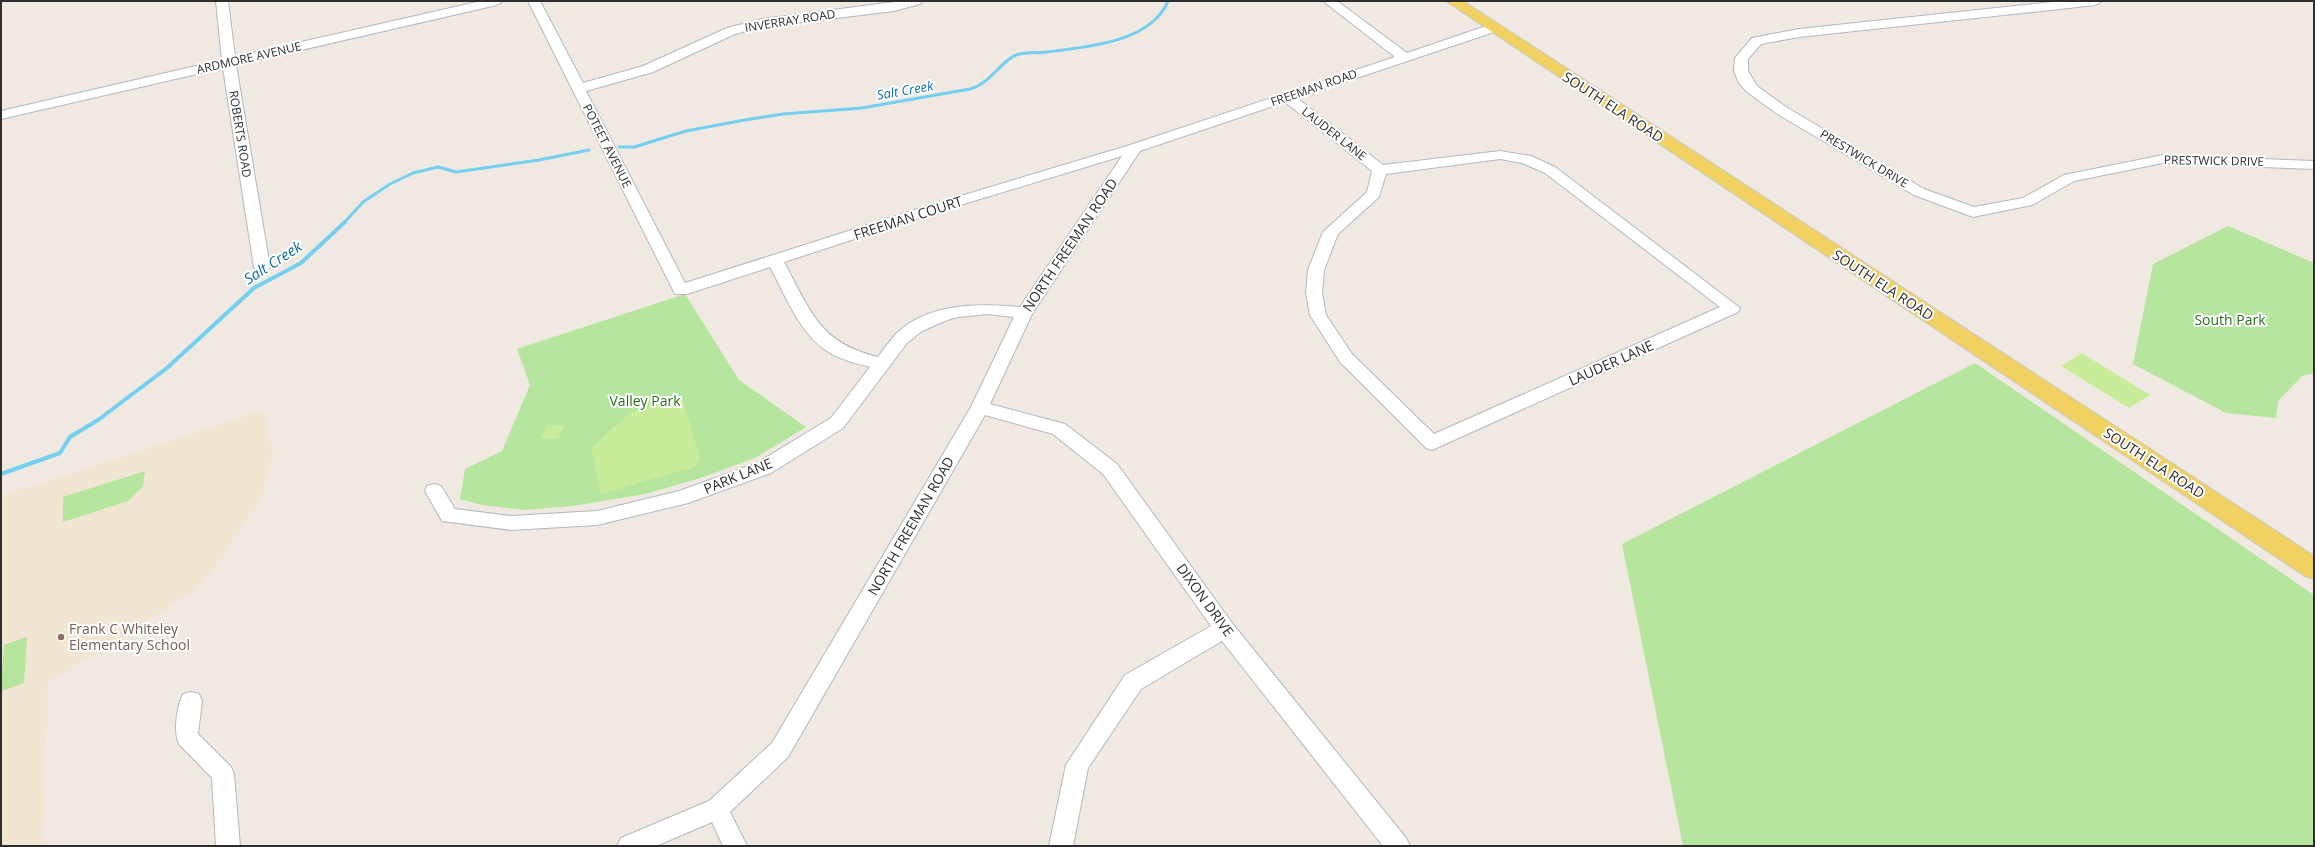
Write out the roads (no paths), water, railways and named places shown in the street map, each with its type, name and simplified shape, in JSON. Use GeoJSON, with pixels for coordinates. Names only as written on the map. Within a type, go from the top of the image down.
{"type":"FeatureCollection","features":[{"type":"Feature","properties":{"kind":"main road","name":"SOUTH ELA ROAD"},"geometry":{"type":"LineString","coordinates":[[1453,1],[2314,569]]}},
{"type":"Feature","properties":{"kind":"street","name":"ROBERTS ROAD"},"geometry":{"type":"LineString","coordinates":[[222,1],[229,62],[262,267]]}},
{"type":"Feature","properties":{"kind":"street","name":"ARDMORE AVENUE"},"geometry":{"type":"LineString","coordinates":[[1,115],[497,1]]}},
{"type":"Feature","properties":{"kind":"street","name":"POTEET AVENUE"},"geometry":{"type":"LineString","coordinates":[[534,1],[682,290]]}},
{"type":"Feature","properties":{"kind":"street","name":"INVERRAY ROAD"},"geometry":{"type":"LineString","coordinates":[[578,89],[648,69],[731,31],[762,23],[894,7],[916,1]]}},
{"type":"Feature","properties":{"kind":"street"},"geometry":{"type":"LineString","coordinates":[[1329,1],[1404,57]]}},
{"type":"Feature","properties":{"kind":"street"},"geometry":{"type":"LineString","coordinates":[[2024,1],[2037,7]]}},
{"type":"Feature","properties":{"kind":"street","name":"PRESTWICK DRIVE"},"geometry":{"type":"LineString","coordinates":[[2096,1],[1799,33],[1757,41],[1742,58],[1741,71],[1746,83],[1752,89],[1781,110],[1919,192],[1973,212],[2027,202],[2069,178],[2163,159],[2275,162],[2314,165]]}},
{"type":"Feature","properties":{"kind":"street","name":"FREEMAN ROAD"},"geometry":{"type":"LineString","coordinates":[[1135,148],[1288,98],[1404,57],[1493,28]]}},
{"type":"Feature","properties":{"kind":"street","name":"LAUDER LANE"},"geometry":{"type":"LineString","coordinates":[[1288,98],[1380,170],[1500,155],[1526,159],[1550,170],[1732,308],[1432,443],[1346,358],[1318,315],[1314,293],[1316,270],[1331,232],[1374,194],[1380,170]]}},
{"type":"Feature","properties":{"kind":"street","name":"FREEMAN COURT"},"geometry":{"type":"LineString","coordinates":[[682,290],[929,210],[1135,148]]}},
{"type":"Feature","properties":{"kind":"street","name":"NORTH FREEMAN ROAD"},"geometry":{"type":"LineString","coordinates":[[629,846],[717,810],[780,750],[980,407],[1024,313],[1135,148]]}},
{"type":"Feature","properties":{"kind":"street"},"geometry":{"type":"LineString","coordinates":[[775,261],[818,334],[830,346],[882,364]]}},
{"type":"Feature","properties":{"kind":"street","name":"PARK LANE"},"geometry":{"type":"LineString","coordinates":[[434,491],[449,516],[511,523],[597,518],[681,498],[764,468],[837,423],[901,339],[916,327],[943,315],[987,309],[1024,313]]}},
{"type":"Feature","properties":{"kind":"street","name":"DIXON DRIVE"},"geometry":{"type":"LineString","coordinates":[[980,407],[1059,429],[1110,470],[1225,629],[1394,845]]}},
{"type":"Feature","properties":{"kind":"street"},"geometry":{"type":"LineString","coordinates":[[1061,846],[1078,765],[1134,682],[1225,629]]}},
{"type":"Feature","properties":{"kind":"street"},"geometry":{"type":"LineString","coordinates":[[192,701],[187,737],[222,774],[228,846]]}},
{"type":"Feature","properties":{"kind":"street"},"geometry":{"type":"LineString","coordinates":[[717,810],[735,846]]}},
{"type":"Feature","properties":{"kind":"waterway","name":"Salt Creek"},"geometry":{"type":"LineString","coordinates":[[619,147],[634,147],[686,131],[739,121],[783,114],[862,108],[970,89],[984,82],[1005,62],[1016,55],[1098,45],[1132,34],[1147,26],[1159,15],[1168,1]]}},
{"type":"Feature","properties":{"kind":"waterway","name":"Salt Creek"},"geometry":{"type":"LineString","coordinates":[[344,223],[363,202],[390,184],[413,173],[438,167],[456,172],[539,160],[589,150]]}},
{"type":"Feature","properties":{"kind":"waterway","name":"Salt Creek"},"geometry":{"type":"LineString","coordinates":[[1,474],[60,453],[70,437],[98,420],[167,368],[254,288],[301,263],[344,223]]}},
{"type":"Feature","properties":{"kind":"place","name":"Frank C Whiteley Elementary School"},"geometry":{"type":"Point","coordinates":[61,637]}},
{"type":"Feature","properties":{"kind":"park label","name":"South Park"},"geometry":{"type":"Point","coordinates":[2230,320]}},
{"type":"Feature","properties":{"kind":"park label","name":"Valley Park"},"geometry":{"type":"Point","coordinates":[645,401]}}]}
